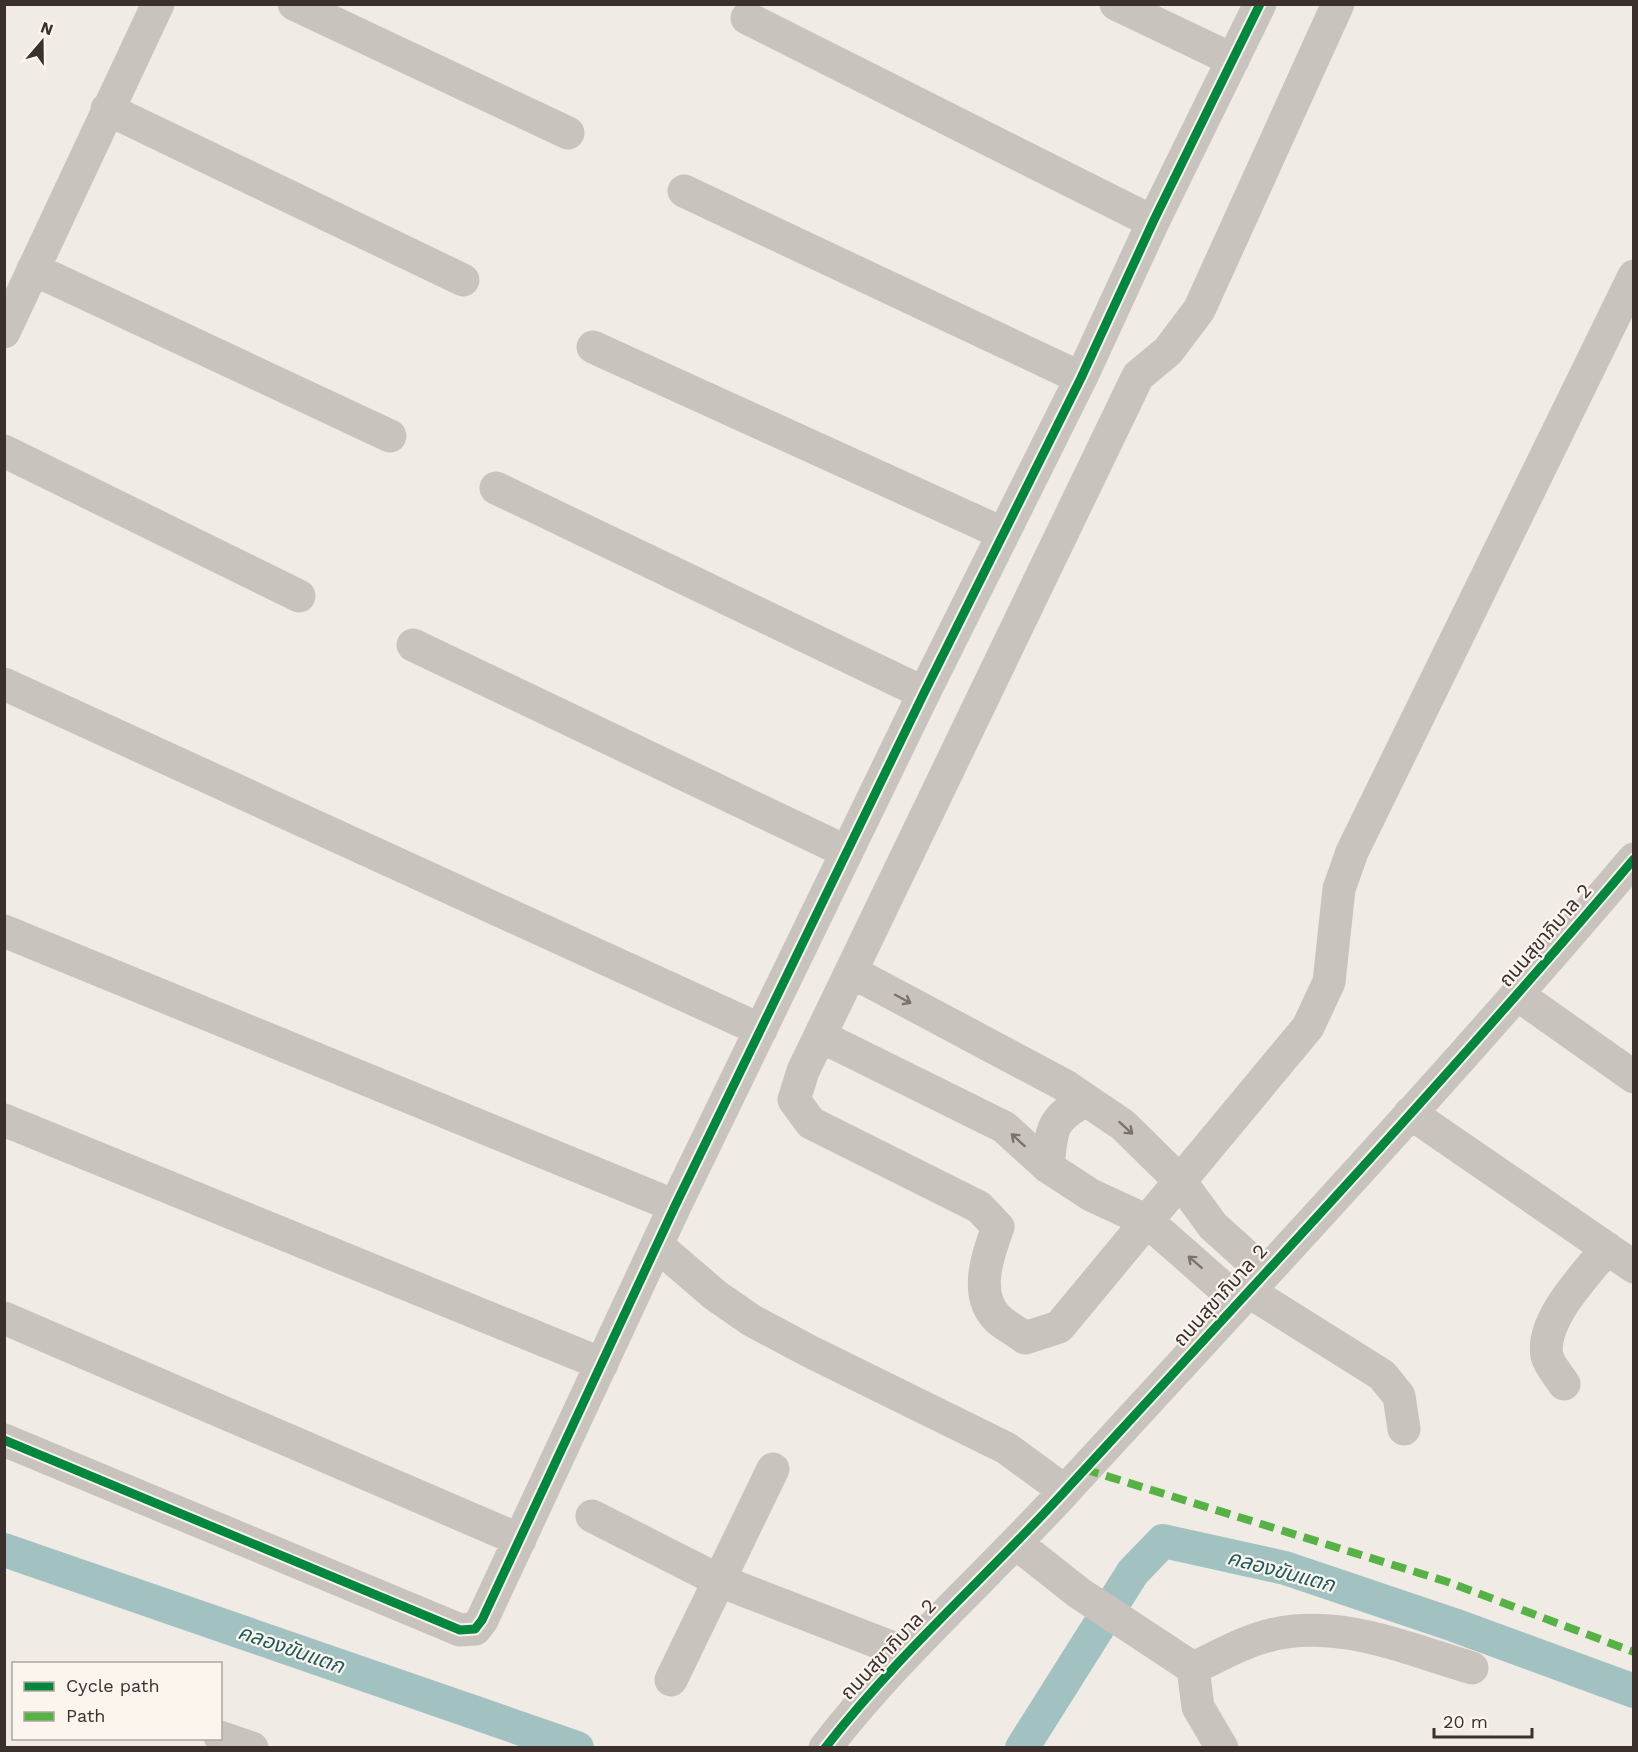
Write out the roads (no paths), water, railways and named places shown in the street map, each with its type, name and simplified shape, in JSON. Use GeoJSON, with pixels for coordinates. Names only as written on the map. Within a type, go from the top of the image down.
{"type":"FeatureCollection","features":[{"type":"Feature","properties":{"kind":"street"},"geometry":{"type":"LineString","coordinates":[[4,332],[158,4]]}},
{"type":"Feature","properties":{"kind":"street"},"geometry":{"type":"LineString","coordinates":[[294,4],[568,133]]}},
{"type":"Feature","properties":{"kind":"street"},"geometry":{"type":"LineString","coordinates":[[1116,4],[1233,60]]}},
{"type":"Feature","properties":{"kind":"street"},"geometry":{"type":"LineString","coordinates":[[4,1440],[460,1630],[475,1629],[482,1620],[520,1540],[675,1206],[1002,533],[1081,378],[1153,222],[1260,4]]}},
{"type":"Feature","properties":{"kind":"street"},"geometry":{"type":"LineString","coordinates":[[1338,4],[1199,309],[1168,351],[1138,376],[803,1071],[794,1100],[811,1123],[979,1207],[998,1227],[990,1249],[983,1289],[996,1317],[1025,1338],[1059,1327],[1308,1028],[1329,982],[1339,889],[1352,852],[1634,276]]}},
{"type":"Feature","properties":{"kind":"street"},"geometry":{"type":"LineString","coordinates":[[747,18],[1153,222]]}},
{"type":"Feature","properties":{"kind":"street"},"geometry":{"type":"LineString","coordinates":[[107,109],[463,280]]}},
{"type":"Feature","properties":{"kind":"street"},"geometry":{"type":"LineString","coordinates":[[684,191],[1081,378]]}},
{"type":"Feature","properties":{"kind":"street"},"geometry":{"type":"LineString","coordinates":[[33,269],[390,436]]}},
{"type":"Feature","properties":{"kind":"street"},"geometry":{"type":"LineString","coordinates":[[593,347],[1002,533]]}},
{"type":"Feature","properties":{"kind":"street"},"geometry":{"type":"LineString","coordinates":[[4,451],[299,596]]}},
{"type":"Feature","properties":{"kind":"street"},"geometry":{"type":"LineString","coordinates":[[496,488],[924,693]]}},
{"type":"Feature","properties":{"kind":"street"},"geometry":{"type":"LineString","coordinates":[[412,645],[847,852]]}},
{"type":"Feature","properties":{"kind":"street"},"geometry":{"type":"LineString","coordinates":[[4,684],[762,1030]]}},
{"type":"Feature","properties":{"kind":"street","name":"ถนนสุขาภิบาล 2"},"geometry":{"type":"LineString","coordinates":[[831,1739],[906,1653],[1017,1544],[1518,995],[1634,860]]}},
{"type":"Feature","properties":{"kind":"street"},"geometry":{"type":"LineString","coordinates":[[4,931],[252,1030],[675,1206]]}},
{"type":"Feature","properties":{"kind":"street"},"geometry":{"type":"LineString","coordinates":[[852,972],[1064,1085],[1123,1125],[1180,1181],[1213,1226],[1250,1288]]}},
{"type":"Feature","properties":{"kind":"street"},"geometry":{"type":"LineString","coordinates":[[1518,995],[1634,1077]]}},
{"type":"Feature","properties":{"kind":"street"},"geometry":{"type":"LineString","coordinates":[[820,1036],[1004,1127],[1048,1167],[1091,1195],[1147,1221],[1382,1375],[1399,1396],[1404,1429]]}},
{"type":"Feature","properties":{"kind":"street"},"geometry":{"type":"LineString","coordinates":[[1048,1167],[1051,1133],[1061,1114],[1086,1100]]}},
{"type":"Feature","properties":{"kind":"street"},"geometry":{"type":"LineString","coordinates":[[1410,1113],[1634,1267]]}},
{"type":"Feature","properties":{"kind":"street"},"geometry":{"type":"LineString","coordinates":[[4,1120],[602,1364]]}},
{"type":"Feature","properties":{"kind":"street"},"geometry":{"type":"LineString","coordinates":[[658,1246],[715,1295],[752,1320],[809,1351],[1006,1448],[1065,1491]]}},
{"type":"Feature","properties":{"kind":"street"},"geometry":{"type":"LineString","coordinates":[[1564,1384],[1547,1357],[1548,1337],[1553,1319],[1607,1248]]}},
{"type":"Feature","properties":{"kind":"street"},"geometry":{"type":"LineString","coordinates":[[4,1318],[520,1540]]}},
{"type":"Feature","properties":{"kind":"street"},"geometry":{"type":"LineString","coordinates":[[670,1680],[773,1469]]}},
{"type":"Feature","properties":{"kind":"street"},"geometry":{"type":"LineString","coordinates":[[592,1516],[720,1581],[906,1653]]}},
{"type":"Feature","properties":{"kind":"street"},"geometry":{"type":"LineString","coordinates":[[1017,1544],[1079,1593],[1193,1668]]}},
{"type":"Feature","properties":{"kind":"street"},"geometry":{"type":"LineString","coordinates":[[1193,1668],[1261,1638],[1315,1629],[1362,1635],[1472,1668]]}},
{"type":"Feature","properties":{"kind":"street"},"geometry":{"type":"LineString","coordinates":[[1193,1668],[1198,1707],[1222,1748]]}},
{"type":"Feature","properties":{"kind":"street"},"geometry":{"type":"LineString","coordinates":[[222,1738],[252,1748]]}},
{"type":"Feature","properties":{"kind":"waterway","name":"คลองขันแตก"},"geometry":{"type":"LineString","coordinates":[[1022,1748],[1133,1572],[1163,1541],[1285,1568],[1454,1625],[1634,1691]]}},
{"type":"Feature","properties":{"kind":"waterway","name":"คลองขันแตก"},"geometry":{"type":"LineString","coordinates":[[4,1550],[577,1748]]}}]}
